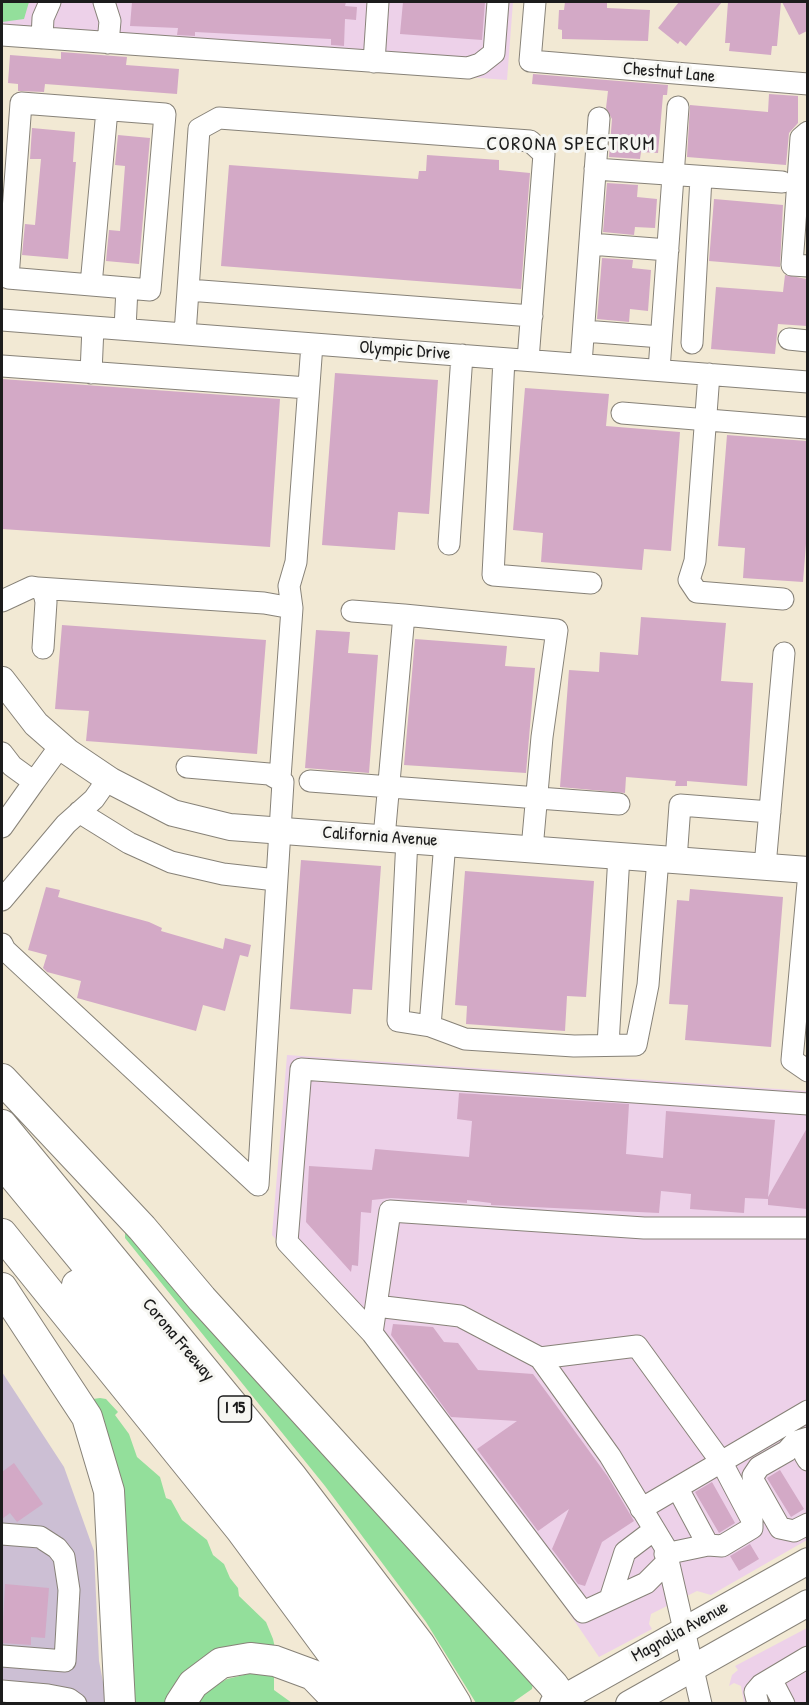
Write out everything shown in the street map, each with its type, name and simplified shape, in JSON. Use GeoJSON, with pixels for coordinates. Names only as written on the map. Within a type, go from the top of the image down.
{"type":"FeatureCollection","features":[{"type":"Feature","properties":{"kind":"highway"},"geometry":{"type":"LineString","coordinates":[[2,1079],[142,1228],[202,1299],[553,1685],[560,1702]]}},
{"type":"Feature","properties":{"kind":"highway","name":"Corona Freeway"},"geometry":{"type":"LineString","coordinates":[[2,1125],[292,1477],[420,1645],[456,1704]]}},
{"type":"Feature","properties":{"kind":"highway"},"geometry":{"type":"LineString","coordinates":[[2,1162],[291,1512],[391,1647],[428,1704]]}},
{"type":"Feature","properties":{"kind":"highway"},"geometry":{"type":"LineString","coordinates":[[2,1192],[285,1548],[353,1640],[395,1704]]}},
{"type":"Feature","properties":{"kind":"highway"},"geometry":{"type":"LineString","coordinates":[[2,1234],[241,1530],[340,1664],[365,1704]]}},
{"type":"Feature","properties":{"kind":"highway"},"geometry":{"type":"LineString","coordinates":[[2,1288],[87,1418],[109,1491],[120,1704]]}},
{"type":"Feature","properties":{"kind":"highway"},"geometry":{"type":"LineString","coordinates":[[180,1704],[193,1684],[221,1664],[250,1658],[275,1661],[313,1675],[341,1704]]}},
{"type":"Feature","properties":{"kind":"main road","name":"California Avenue"},"geometry":{"type":"LineString","coordinates":[[2,680],[36,724],[108,779],[173,813],[230,827],[807,870]]}},
{"type":"Feature","properties":{"kind":"main road","name":"Magnolia Avenue"},"geometry":{"type":"LineString","coordinates":[[560,1702],[807,1561]]}},
{"type":"Feature","properties":{"kind":"main road","name":"Magnolia Avenue"},"geometry":{"type":"LineString","coordinates":[[629,1704],[807,1603]]}},
{"type":"Feature","properties":{"kind":"street"},"geometry":{"type":"LineString","coordinates":[[42,38],[42,18],[50,2]]}},
{"type":"Feature","properties":{"kind":"street"},"geometry":{"type":"LineString","coordinates":[[104,2],[110,21],[108,44]]}},
{"type":"Feature","properties":{"kind":"street"},"geometry":{"type":"LineString","coordinates":[[374,62],[378,2]]}},
{"type":"Feature","properties":{"kind":"street"},"geometry":{"type":"LineString","coordinates":[[2,35],[468,68],[480,64],[494,54],[498,2]]}},
{"type":"Feature","properties":{"kind":"street","name":"Chestnut Lane"},"geometry":{"type":"LineString","coordinates":[[535,2],[530,62],[807,84]]}},
{"type":"Feature","properties":{"kind":"street"},"geometry":{"type":"LineString","coordinates":[[21,104],[107,110],[165,114],[150,290],[8,278],[8,199],[21,104]]}},
{"type":"Feature","properties":{"kind":"street"},"geometry":{"type":"LineString","coordinates":[[659,370],[678,106]]}},
{"type":"Feature","properties":{"kind":"street"},"geometry":{"type":"LineString","coordinates":[[92,285],[107,110]]}},
{"type":"Feature","properties":{"kind":"street"},"geometry":{"type":"LineString","coordinates":[[185,334],[199,129],[219,118],[530,141],[544,154],[528,360]]}},
{"type":"Feature","properties":{"kind":"street"},"geometry":{"type":"LineString","coordinates":[[581,364],[599,118]]}},
{"type":"Feature","properties":{"kind":"street"},"geometry":{"type":"LineString","coordinates":[[807,132],[801,138],[792,265],[807,266]]}},
{"type":"Feature","properties":{"kind":"street"},"geometry":{"type":"LineString","coordinates":[[596,169],[701,177],[796,190]]}},
{"type":"Feature","properties":{"kind":"street"},"geometry":{"type":"LineString","coordinates":[[692,343],[701,177]]}},
{"type":"Feature","properties":{"kind":"street"},"geometry":{"type":"LineString","coordinates":[[590,244],[668,250]]}},
{"type":"Feature","properties":{"kind":"street"},"geometry":{"type":"LineString","coordinates":[[125,330],[127,288]]}},
{"type":"Feature","properties":{"kind":"street"},"geometry":{"type":"LineString","coordinates":[[188,290],[531,316]]}},
{"type":"Feature","properties":{"kind":"street","name":"Olympic Drive"},"geometry":{"type":"LineString","coordinates":[[2,320],[807,382]]}},
{"type":"Feature","properties":{"kind":"street"},"geometry":{"type":"LineString","coordinates":[[91,373],[93,327]]}},
{"type":"Feature","properties":{"kind":"street"},"geometry":{"type":"LineString","coordinates":[[584,331],[661,337]]}},
{"type":"Feature","properties":{"kind":"street"},"geometry":{"type":"LineString","coordinates":[[2,944],[5,951],[258,1185],[283,782],[280,778],[292,608],[289,586],[296,562],[312,344]]}},
{"type":"Feature","properties":{"kind":"street"},"geometry":{"type":"LineString","coordinates":[[449,544],[462,355]]}},
{"type":"Feature","properties":{"kind":"street"},"geometry":{"type":"LineString","coordinates":[[504,358],[493,575],[591,583]]}},
{"type":"Feature","properties":{"kind":"street"},"geometry":{"type":"LineString","coordinates":[[2,366],[308,388]]}},
{"type":"Feature","properties":{"kind":"street"},"geometry":{"type":"LineString","coordinates":[[709,374],[695,561],[689,580],[697,592],[783,599]]}},
{"type":"Feature","properties":{"kind":"street"},"geometry":{"type":"LineString","coordinates":[[621,413],[806,428]]}},
{"type":"Feature","properties":{"kind":"street"},"geometry":{"type":"LineString","coordinates":[[2,601],[32,587],[264,603],[292,608]]}},
{"type":"Feature","properties":{"kind":"street"},"geometry":{"type":"LineString","coordinates":[[38,588],[44,593],[46,602],[44,648]]}},
{"type":"Feature","properties":{"kind":"street"},"geometry":{"type":"LineString","coordinates":[[352,611],[557,630],[542,737],[532,849]]}},
{"type":"Feature","properties":{"kind":"street"},"geometry":{"type":"LineString","coordinates":[[404,615],[389,786],[396,838],[398,1021],[430,1026],[465,1039],[574,1046],[636,1045],[648,985],[667,859],[680,805],[770,812]]}},
{"type":"Feature","properties":{"kind":"street"},"geometry":{"type":"LineString","coordinates":[[765,866],[784,653]]}},
{"type":"Feature","properties":{"kind":"street"},"geometry":{"type":"LineString","coordinates":[[2,827],[61,745]]}},
{"type":"Feature","properties":{"kind":"street"},"geometry":{"type":"LineString","coordinates":[[2,753],[12,766],[34,782]]}},
{"type":"Feature","properties":{"kind":"street"},"geometry":{"type":"LineString","coordinates":[[187,768],[270,774],[280,778]]}},
{"type":"Feature","properties":{"kind":"street"},"geometry":{"type":"LineString","coordinates":[[2,900],[66,824],[94,799],[108,779]]}},
{"type":"Feature","properties":{"kind":"street"},"geometry":{"type":"LineString","coordinates":[[310,781],[620,804]]}},
{"type":"Feature","properties":{"kind":"street"},"geometry":{"type":"LineString","coordinates":[[79,812],[129,843],[171,862],[223,874],[276,880]]}},
{"type":"Feature","properties":{"kind":"street"},"geometry":{"type":"LineString","coordinates":[[430,1026],[445,842]]}},
{"type":"Feature","properties":{"kind":"street"},"geometry":{"type":"LineString","coordinates":[[608,1045],[619,855]]}},
{"type":"Feature","properties":{"kind":"street"},"geometry":{"type":"LineString","coordinates":[[807,883],[806,916],[792,1059],[807,1071]]}},
{"type":"Feature","properties":{"kind":"street"},"geometry":{"type":"LineString","coordinates":[[540,1358],[637,1346],[722,1463],[753,1524],[752,1528],[722,1546],[708,1545],[666,1558],[645,1583],[582,1612],[372,1333],[287,1242],[301,1069],[807,1104]]}},
{"type":"Feature","properties":{"kind":"street"},"geometry":{"type":"LineString","coordinates":[[372,1333],[390,1211],[644,1228],[807,1228]]}},
{"type":"Feature","properties":{"kind":"street"},"geometry":{"type":"LineString","coordinates":[[376,1306],[460,1316],[540,1358],[610,1456],[665,1547],[701,1704]]}},
{"type":"Feature","properties":{"kind":"street"},"geometry":{"type":"LineString","coordinates":[[642,1509],[807,1411]]}},
{"type":"Feature","properties":{"kind":"street"},"geometry":{"type":"LineString","coordinates":[[807,1438],[795,1442],[787,1451],[759,1467],[753,1476],[754,1482],[780,1528],[794,1532],[807,1524]]}},
{"type":"Feature","properties":{"kind":"street"},"geometry":{"type":"LineString","coordinates":[[807,1453],[805,1455],[807,1460]]}},
{"type":"Feature","properties":{"kind":"street"},"geometry":{"type":"LineString","coordinates":[[678,1489],[708,1545]]}},
{"type":"Feature","properties":{"kind":"street"},"geometry":{"type":"LineString","coordinates":[[610,1599],[625,1552],[654,1530]]}},
{"type":"Feature","properties":{"kind":"street"},"geometry":{"type":"LineString","coordinates":[[2,1534],[40,1537],[57,1548],[64,1557],[69,1590],[65,1661],[2,1656]]}},
{"type":"Feature","properties":{"kind":"street"},"geometry":{"type":"LineString","coordinates":[[784,1704],[765,1693],[807,1657]]}},
{"type":"Feature","properties":{"kind":"street"},"geometry":{"type":"LineString","coordinates":[[2,1691],[48,1695],[69,1699],[76,1704]]}},
{"type":"Feature","properties":{"kind":"shaded area"},"geometry":{"type":"Polygon","coordinates":[[[2,2],[513,2],[507,80],[2,42],[2,2]]]}},
{"type":"Feature","properties":{"kind":"shaded area"},"geometry":{"type":"Polygon","coordinates":[[[287,1055],[807,1091],[807,1540],[711,1595],[697,1591],[651,1614],[649,1624],[652,1629],[599,1657],[490,1497],[379,1356],[272,1235],[287,1055]]]}},
{"type":"Feature","properties":{"kind":"shaded area"},"geometry":{"type":"Polygon","coordinates":[[[2,1372],[64,1467],[94,1551],[99,1661],[107,1703],[2,1703],[2,1372]]]}},
{"type":"Feature","properties":{"kind":"shaded area"},"geometry":{"type":"Polygon","coordinates":[[[807,1628],[807,1703],[744,1703],[741,1686],[734,1683],[729,1686],[732,1675],[738,1670],[735,1666],[807,1628]]]}},
{"type":"Feature","properties":{"kind":"green space"},"geometry":{"type":"Polygon","coordinates":[[[2,2],[29,2],[24,19],[2,22],[2,2]]]}},
{"type":"Feature","properties":{"kind":"green space"},"geometry":{"type":"Polygon","coordinates":[[[125,1232],[133,1233],[533,1683],[532,1689],[512,1703],[476,1703],[426,1622],[325,1486],[125,1238],[125,1232]]]}},
{"type":"Feature","properties":{"kind":"green space"},"geometry":{"type":"Polygon","coordinates":[[[93,1399],[106,1399],[118,1412],[115,1415],[129,1434],[137,1457],[160,1477],[166,1498],[171,1500],[182,1520],[207,1540],[213,1555],[224,1564],[230,1578],[238,1588],[239,1596],[266,1622],[273,1639],[275,1648],[168,1703],[133,1703],[93,1399]]]}},
{"type":"Feature","properties":{"kind":"green space"},"geometry":{"type":"Polygon","coordinates":[[[248,1674],[274,1674],[274,1690],[292,1703],[196,1704],[208,1690],[227,1679],[248,1674]]]}},
{"type":"Feature","properties":{"kind":"building"},"geometry":{"type":"Polygon","coordinates":[[[132,2],[346,2],[345,6],[357,7],[356,20],[345,19],[344,46],[331,45],[331,39],[195,32],[195,36],[177,35],[178,28],[130,26],[132,2]]]}},
{"type":"Feature","properties":{"kind":"building"},"geometry":{"type":"Polygon","coordinates":[[[403,2],[485,2],[482,40],[400,34],[403,2]]]}},
{"type":"Feature","properties":{"kind":"building"},"geometry":{"type":"Polygon","coordinates":[[[565,2],[607,3],[607,8],[650,10],[648,41],[562,39],[562,30],[558,29],[559,10],[564,10],[565,2]]]}},
{"type":"Feature","properties":{"kind":"building"},"geometry":{"type":"Polygon","coordinates":[[[679,2],[722,2],[686,46],[680,41],[678,44],[658,28],[679,2]]]}},
{"type":"Feature","properties":{"kind":"building"},"geometry":{"type":"Polygon","coordinates":[[[728,2],[781,2],[777,46],[772,46],[771,55],[729,51],[730,43],[725,43],[728,2]]]}},
{"type":"Feature","properties":{"kind":"building"},"geometry":{"type":"Polygon","coordinates":[[[782,2],[807,2],[807,31],[799,35],[782,2]]]}},
{"type":"Feature","properties":{"kind":"building"},"geometry":{"type":"Polygon","coordinates":[[[61,52],[127,57],[126,65],[179,69],[177,94],[45,84],[44,92],[18,91],[18,84],[8,83],[10,55],[61,59],[61,52]]]}},
{"type":"Feature","properties":{"kind":"building"},"geometry":{"type":"Polygon","coordinates":[[[533,74],[668,85],[667,95],[663,95],[658,153],[641,152],[640,159],[609,157],[612,119],[606,108],[608,91],[532,84],[533,74]]]}},
{"type":"Feature","properties":{"kind":"building"},"geometry":{"type":"Polygon","coordinates":[[[769,94],[798,96],[798,123],[789,133],[786,165],[687,157],[690,105],[768,112],[769,94]]]}},
{"type":"Feature","properties":{"kind":"building"},"geometry":{"type":"Polygon","coordinates":[[[32,128],[75,132],[73,162],[76,162],[68,259],[22,255],[25,224],[35,225],[41,159],[30,159],[32,128]]]}},
{"type":"Feature","properties":{"kind":"building"},"geometry":{"type":"Polygon","coordinates":[[[118,135],[150,138],[139,264],[106,261],[109,230],[120,231],[125,166],[115,165],[118,135]]]}},
{"type":"Feature","properties":{"kind":"building"},"geometry":{"type":"Polygon","coordinates":[[[427,155],[499,160],[499,170],[530,173],[521,289],[221,266],[229,165],[418,179],[419,171],[426,171],[427,155]]]}},
{"type":"Feature","properties":{"kind":"building"},"geometry":{"type":"Polygon","coordinates":[[[607,183],[638,185],[637,197],[657,199],[655,228],[635,227],[634,235],[603,232],[607,183]]]}},
{"type":"Feature","properties":{"kind":"building"},"geometry":{"type":"Polygon","coordinates":[[[714,199],[783,205],[780,267],[709,261],[714,199]]]}},
{"type":"Feature","properties":{"kind":"building"},"geometry":{"type":"Polygon","coordinates":[[[602,258],[633,260],[632,268],[651,270],[648,311],[630,309],[629,322],[597,319],[602,258]]]}},
{"type":"Feature","properties":{"kind":"building"},"geometry":{"type":"Polygon","coordinates":[[[785,275],[807,279],[807,326],[778,324],[775,354],[711,349],[716,287],[783,292],[785,275]]]}},
{"type":"Feature","properties":{"kind":"building"},"geometry":{"type":"Polygon","coordinates":[[[335,373],[438,380],[429,514],[398,512],[395,550],[322,545],[335,373]]]}},
{"type":"Feature","properties":{"kind":"building"},"geometry":{"type":"Polygon","coordinates":[[[2,379],[280,399],[270,547],[2,529],[2,379]]]}},
{"type":"Feature","properties":{"kind":"building"},"geometry":{"type":"Polygon","coordinates":[[[525,388],[609,394],[606,426],[680,432],[671,551],[644,549],[642,570],[541,562],[543,533],[513,530],[525,388]]]}},
{"type":"Feature","properties":{"kind":"building"},"geometry":{"type":"Polygon","coordinates":[[[727,435],[807,441],[807,531],[803,582],[743,578],[745,548],[718,546],[727,435]]]}},
{"type":"Feature","properties":{"kind":"building"},"geometry":{"type":"Polygon","coordinates":[[[641,617],[726,623],[721,681],[753,683],[747,786],[687,781],[687,786],[675,786],[676,781],[626,777],[625,793],[560,787],[569,670],[599,672],[600,652],[638,655],[641,617]]]}},
{"type":"Feature","properties":{"kind":"building"},"geometry":{"type":"Polygon","coordinates":[[[62,625],[266,640],[257,754],[86,741],[89,711],[55,709],[62,625]]]}},
{"type":"Feature","properties":{"kind":"building"},"geometry":{"type":"Polygon","coordinates":[[[316,630],[350,632],[348,653],[378,655],[369,773],[305,768],[316,630]]]}},
{"type":"Feature","properties":{"kind":"building"},"geometry":{"type":"Polygon","coordinates":[[[415,639],[507,646],[505,666],[535,668],[526,773],[404,765],[415,639]]]}},
{"type":"Feature","properties":{"kind":"building"},"geometry":{"type":"Polygon","coordinates":[[[301,860],[381,866],[372,990],[353,989],[351,1014],[290,1009],[301,860]]]}},
{"type":"Feature","properties":{"kind":"building"},"geometry":{"type":"Polygon","coordinates":[[[465,871],[594,881],[586,997],[567,996],[565,1031],[466,1024],[467,1006],[455,1005],[465,871]]]}},
{"type":"Feature","properties":{"kind":"building"},"geometry":{"type":"Polygon","coordinates":[[[46,887],[60,890],[58,897],[149,922],[162,928],[161,931],[223,949],[225,938],[251,945],[248,957],[240,955],[225,1011],[203,1005],[196,1031],[77,998],[81,981],[47,972],[43,968],[47,955],[28,950],[46,887]]]}},
{"type":"Feature","properties":{"kind":"building"},"geometry":{"type":"Polygon","coordinates":[[[690,889],[783,897],[771,1047],[685,1040],[688,1005],[669,1004],[677,900],[689,901],[690,889]]]}},
{"type":"Feature","properties":{"kind":"building"},"geometry":{"type":"Polygon","coordinates":[[[459,1093],[629,1104],[626,1154],[663,1158],[666,1111],[775,1120],[768,1197],[807,1128],[807,1209],[768,1205],[768,1199],[745,1198],[744,1213],[690,1209],[691,1194],[661,1191],[659,1213],[491,1205],[491,1203],[467,1200],[467,1203],[391,1198],[372,1200],[371,1213],[361,1212],[358,1266],[352,1265],[351,1272],[306,1222],[309,1166],[372,1170],[375,1149],[469,1157],[472,1121],[457,1119],[459,1093]]]}},
{"type":"Feature","properties":{"kind":"building"},"geometry":{"type":"Polygon","coordinates":[[[393,1324],[433,1327],[444,1342],[458,1343],[478,1370],[533,1374],[550,1397],[608,1477],[634,1521],[602,1542],[585,1586],[578,1584],[552,1549],[569,1509],[538,1531],[477,1449],[517,1421],[451,1417],[391,1335],[393,1324]]]}},
{"type":"Feature","properties":{"kind":"building"},"geometry":{"type":"Polygon","coordinates":[[[14,1463],[43,1504],[17,1522],[10,1513],[2,1519],[2,1472],[14,1463]]]}},
{"type":"Feature","properties":{"kind":"building"},"geometry":{"type":"Polygon","coordinates":[[[780,1470],[804,1509],[791,1517],[767,1478],[780,1470]]]}},
{"type":"Feature","properties":{"kind":"building"},"geometry":{"type":"Polygon","coordinates":[[[712,1482],[735,1523],[719,1533],[695,1492],[712,1482]]]}},
{"type":"Feature","properties":{"kind":"building"},"geometry":{"type":"Polygon","coordinates":[[[750,1544],[759,1559],[739,1571],[730,1556],[750,1544]]]}},
{"type":"Feature","properties":{"kind":"building"},"geometry":{"type":"Polygon","coordinates":[[[5,1584],[49,1588],[45,1638],[31,1637],[31,1645],[2,1643],[5,1584]]]}},
{"type":"Feature","properties":{"kind":"district","name":"CORONA SPECTRUM"},"geometry":{"type":"Point","coordinates":[571,145]}}]}
